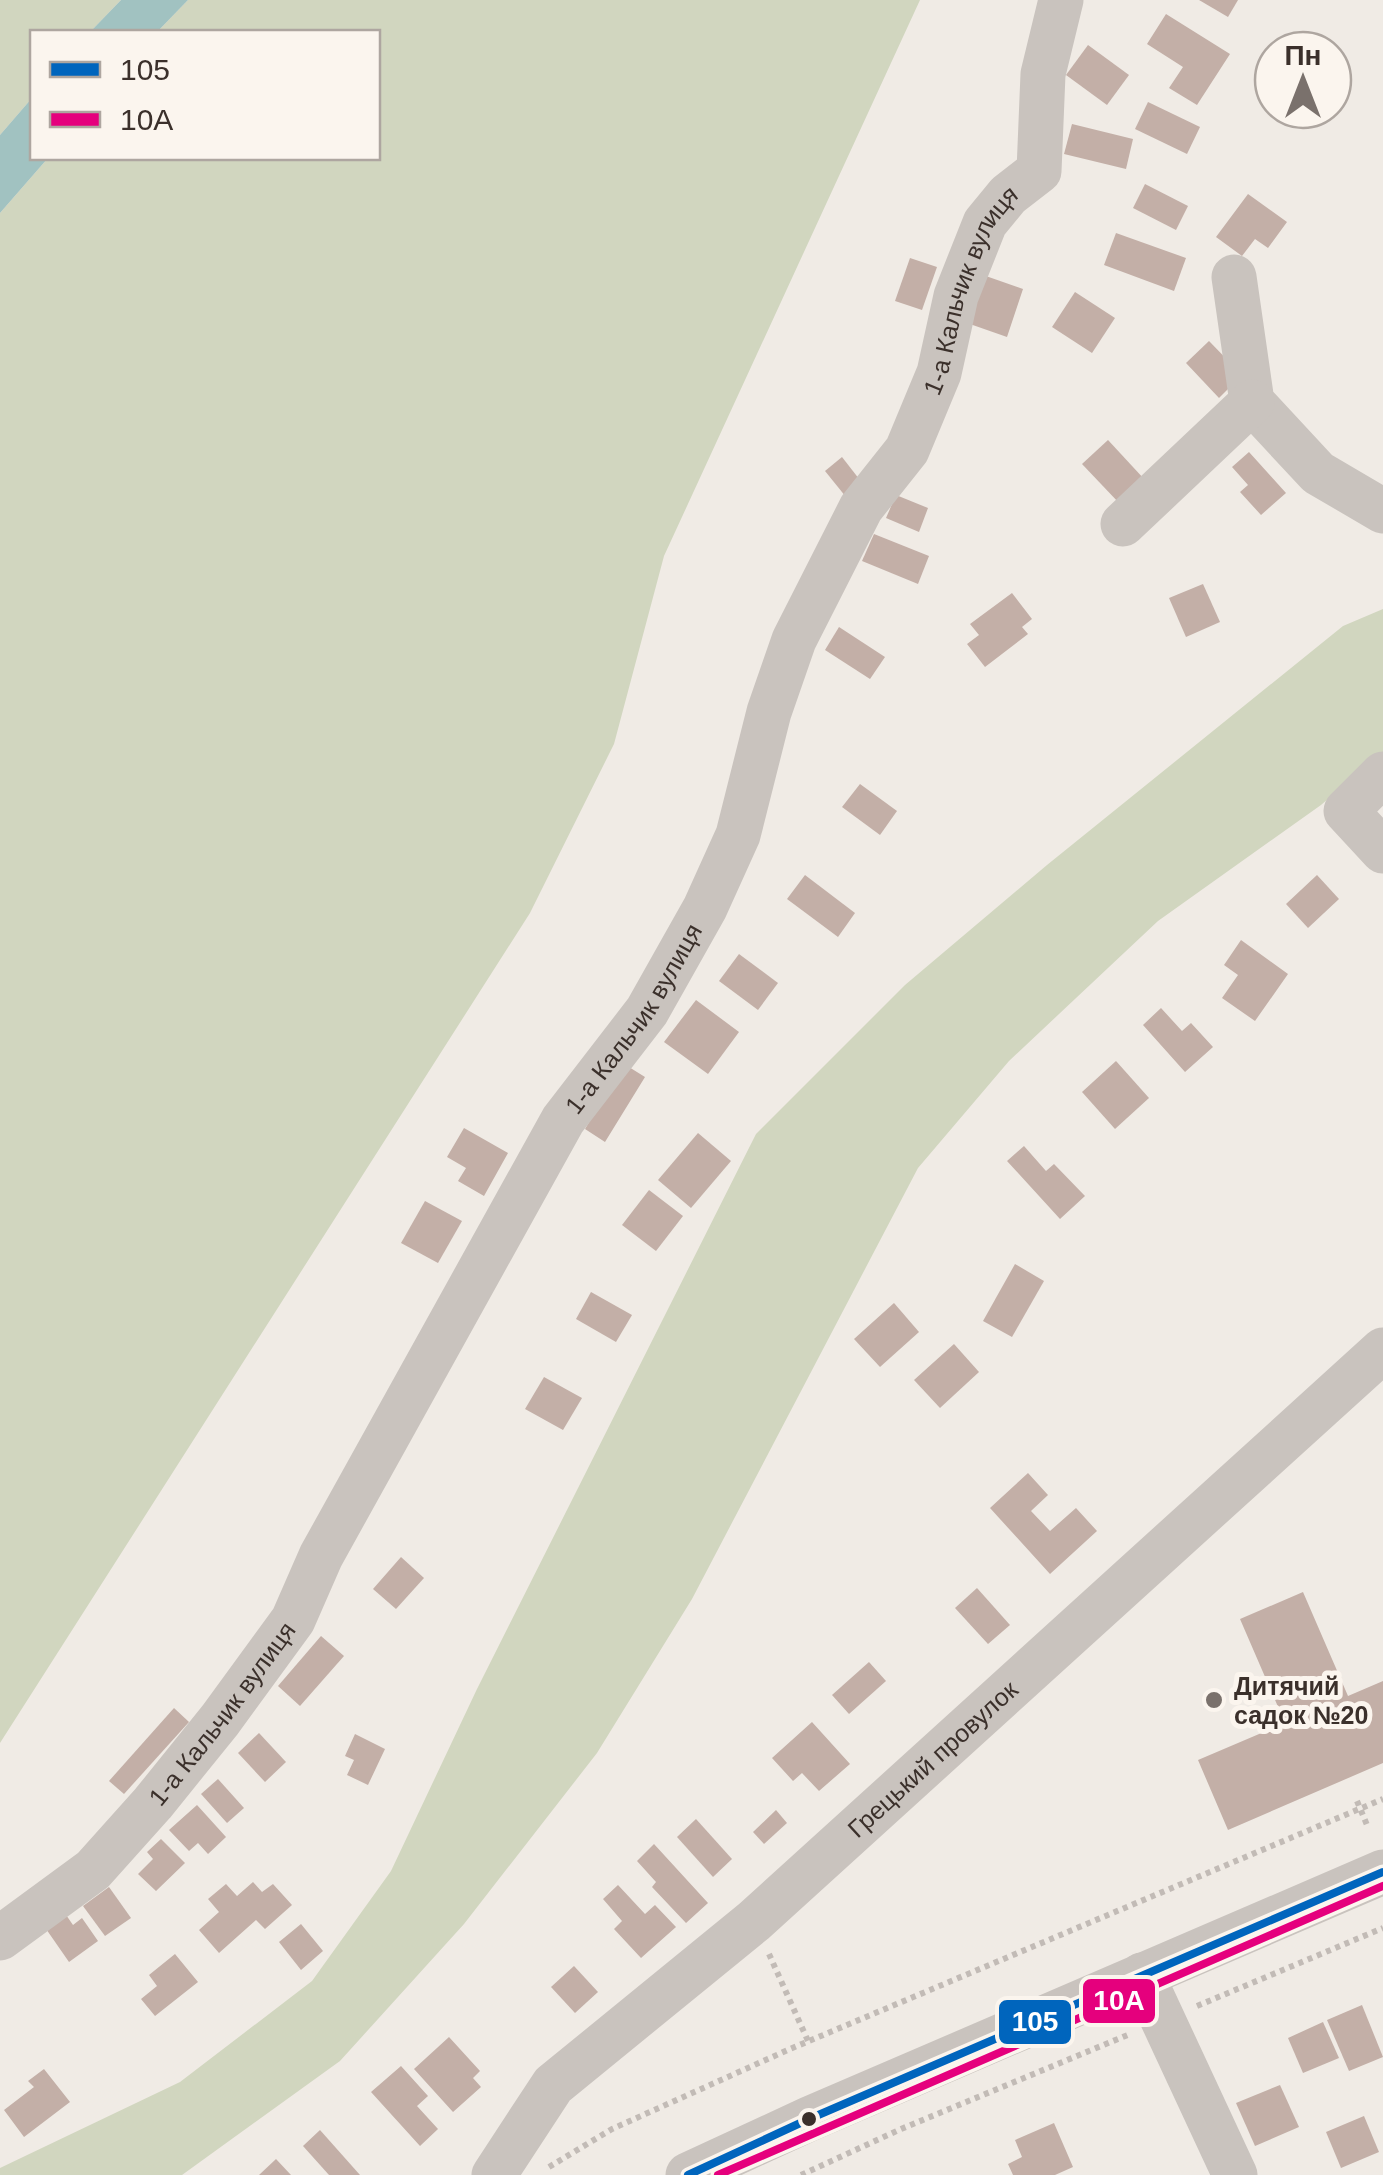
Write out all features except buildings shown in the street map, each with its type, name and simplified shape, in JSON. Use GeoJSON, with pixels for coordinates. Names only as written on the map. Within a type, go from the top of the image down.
{"type":"FeatureCollection","features":[{"type":"Feature","properties":{"kind":"street","name":"1-а Кальчик вулиця"},"geometry":{"type":"LineString","coordinates":[[0,1938],[93,1870],[153,1804],[293,1620],[321,1556],[562,1120],[647,1010],[705,908],[738,835],[770,712],[794,640],[861,508],[907,450],[939,372],[956,296],[985,224],[1008,195],[1039,171],[1043,74],[1061,0]]}},
{"type":"Feature","properties":{"kind":"street"},"geometry":{"type":"LineString","coordinates":[[1234,277],[1252,402],[1318,473],[1383,511]]}},
{"type":"Feature","properties":{"kind":"street"},"geometry":{"type":"LineString","coordinates":[[1124,524],[1252,402]]}},
{"type":"Feature","properties":{"kind":"street"},"geometry":{"type":"LineString","coordinates":[[1383,774],[1346,811],[1383,851]]}},
{"type":"Feature","properties":{"kind":"street","name":"Грецький провулок"},"geometry":{"type":"LineString","coordinates":[[494,2175],[554,2085],[754,1921],[1383,1350]]}},
{"type":"Feature","properties":{"kind":"street"},"geometry":{"type":"LineString","coordinates":[[688,2175],[1383,1872]]}},
{"type":"Feature","properties":{"kind":"street"},"geometry":{"type":"LineString","coordinates":[[1142,1976],[1235,2175]]}},
{"type":"Feature","properties":{"kind":"path"},"geometry":{"type":"LineString","coordinates":[[534,2175],[612,2128],[808,2041],[1359,1805],[1383,1799]]}},
{"type":"Feature","properties":{"kind":"path"},"geometry":{"type":"LineString","coordinates":[[1359,1805],[1368,1825]]}},
{"type":"Feature","properties":{"kind":"path"},"geometry":{"type":"LineString","coordinates":[[754,1921],[808,2041]]}},
{"type":"Feature","properties":{"kind":"path"},"geometry":{"type":"LineString","coordinates":[[801,2175],[901,2128],[1383,1928]]}},
{"type":"Feature","properties":{"kind":"green space"},"geometry":{"type":"Polygon","coordinates":[[[0,0],[121,0],[92,30],[30,30],[30,100],[0,135],[0,0]]]}},
{"type":"Feature","properties":{"kind":"green space"},"geometry":{"type":"Polygon","coordinates":[[[188,0],[920,0],[664,556],[614,744],[530,913],[0,1743],[0,213],[46,160],[380,160],[380,30],[159,30],[188,0]]]}},
{"type":"Feature","properties":{"kind":"green space"},"geometry":{"type":"Polygon","coordinates":[[[1383,609],[1383,752],[1321,805],[1158,921],[1009,1061],[918,1168],[692,1599],[597,1753],[464,1924],[340,2061],[182,2175],[0,2175],[0,2168],[180,2082],[312,1981],[391,1871],[477,1689],[756,1134],[905,985],[1047,865],[1343,626],[1383,609]]]}},
{"type":"Feature","properties":{"kind":"water"},"geometry":{"type":"Polygon","coordinates":[[[121,0],[188,0],[159,30],[92,30],[121,0]]]}},
{"type":"Feature","properties":{"kind":"water"},"geometry":{"type":"Polygon","coordinates":[[[30,100],[30,160],[46,160],[0,213],[0,135],[30,100]]]}},
{"type":"Feature","properties":{"kind":"transit line","name":"105"},"geometry":{"type":"LineString","coordinates":[[688,2175],[1383,1872]]}},
{"type":"Feature","properties":{"kind":"transit line","name":"10А"},"geometry":{"type":"LineString","coordinates":[[718,2175],[1383,1886]]}},
{"type":"Feature","properties":{"kind":"place","name":"Дитячий садок №20"},"geometry":{"type":"Point","coordinates":[1214,1700]}}]}
